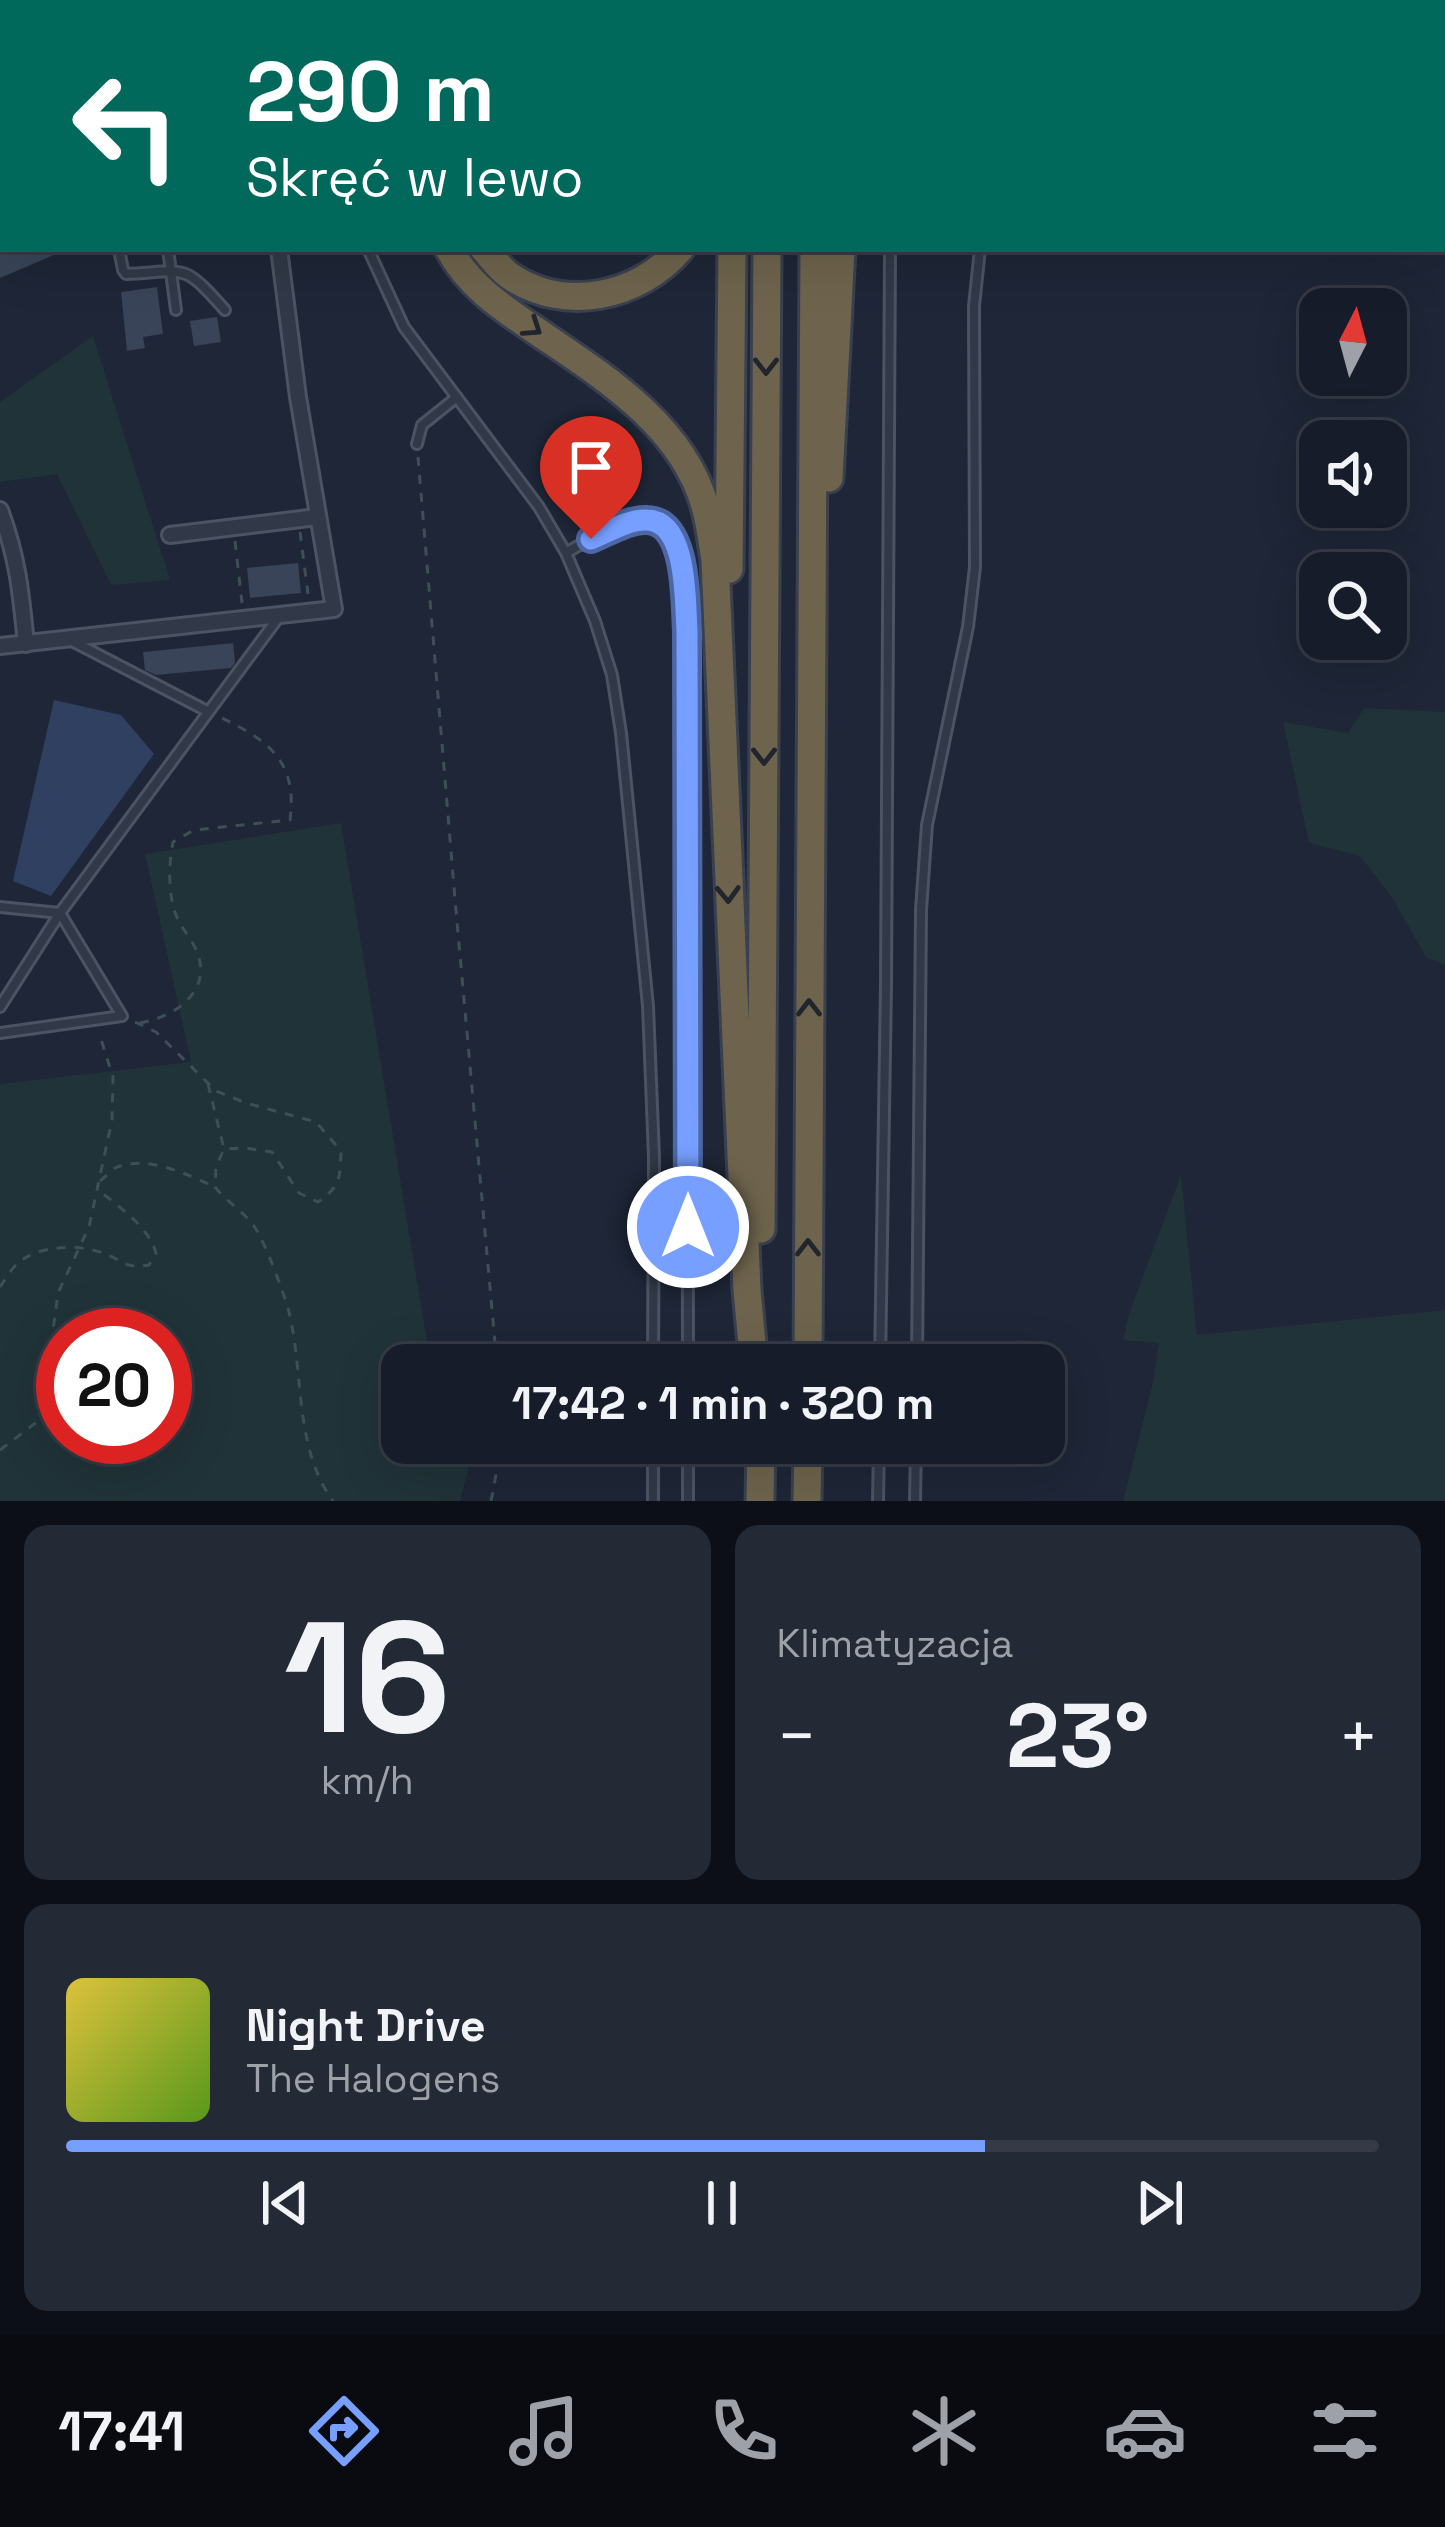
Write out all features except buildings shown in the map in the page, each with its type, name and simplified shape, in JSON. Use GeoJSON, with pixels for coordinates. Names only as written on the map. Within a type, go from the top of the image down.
{"type":"FeatureCollection","features":[{"type":"Feature","properties":{"kind":"highway"},"geometry":{"type":"LineString","coordinates":[[451,252],[493,302],[626,394],[655,422],[692,473],[705,505],[715,560],[745,1244],[756,1344]]}},
{"type":"Feature","properties":{"kind":"highway"},"geometry":{"type":"LineString","coordinates":[[487,252],[508,275],[535,289],[591,297],[647,277],[677,252]]}},
{"type":"Feature","properties":{"kind":"highway"},"geometry":{"type":"LineString","coordinates":[[727,832],[732,252]]}},
{"type":"Feature","properties":{"kind":"highway"},"geometry":{"type":"LineString","coordinates":[[758,1344],[766,252]]}},
{"type":"Feature","properties":{"kind":"highway"},"geometry":{"type":"LineString","coordinates":[[808,1344],[814,252]]}},
{"type":"Feature","properties":{"kind":"highway"},"geometry":{"type":"LineString","coordinates":[[812,661],[829,486],[841,252]]}},
{"type":"Feature","properties":{"kind":"highway"},"geometry":{"type":"LineString","coordinates":[[760,1464],[760,1501]]}},
{"type":"Feature","properties":{"kind":"highway"},"geometry":{"type":"LineString","coordinates":[[807,1501],[808,1464]]}},
{"type":"Feature","properties":{"kind":"street"},"geometry":{"type":"LineString","coordinates":[[0,646],[334,609],[279,252]]}},
{"type":"Feature","properties":{"kind":"street"},"geometry":{"type":"LineString","coordinates":[[0,510],[21,582],[26,644]]}},
{"type":"Feature","properties":{"kind":"street"},"geometry":{"type":"LineString","coordinates":[[170,535],[317,517]]}},
{"type":"Feature","properties":{"kind":"lane"},"geometry":{"type":"LineString","coordinates":[[120,252],[126,274],[171,270],[196,277],[225,310]]}},
{"type":"Feature","properties":{"kind":"lane"},"geometry":{"type":"LineString","coordinates":[[168,252],[176,310]]}},
{"type":"Feature","properties":{"kind":"lane"},"geometry":{"type":"LineString","coordinates":[[369,252],[404,327],[539,507],[566,553],[596,621],[612,675],[648,1006],[654,1157],[653,1344]]}},
{"type":"Feature","properties":{"kind":"lane"},"geometry":{"type":"LineString","coordinates":[[880,1344],[890,252]]}},
{"type":"Feature","properties":{"kind":"lane"},"geometry":{"type":"LineString","coordinates":[[917,1344],[921,910],[927,825],[968,627],[975,567],[974,306],[980,252]]}},
{"type":"Feature","properties":{"kind":"lane"},"geometry":{"type":"LineString","coordinates":[[417,444],[422,424],[457,397]]}},
{"type":"Feature","properties":{"kind":"lane"},"geometry":{"type":"LineString","coordinates":[[566,553],[642,519],[656,521],[671,533],[679,550],[687,631],[688,1344]]}},
{"type":"Feature","properties":{"kind":"lane"},"geometry":{"type":"LineString","coordinates":[[0,1007],[60,914],[278,617]]}},
{"type":"Feature","properties":{"kind":"lane"},"geometry":{"type":"LineString","coordinates":[[68,639],[207,711]]}},
{"type":"Feature","properties":{"kind":"lane"},"geometry":{"type":"LineString","coordinates":[[0,907],[60,914]]}},
{"type":"Feature","properties":{"kind":"lane"},"geometry":{"type":"LineString","coordinates":[[0,1033],[122,1016],[60,914]]}},
{"type":"Feature","properties":{"kind":"lane"},"geometry":{"type":"LineString","coordinates":[[653,1464],[653,1501]]}},
{"type":"Feature","properties":{"kind":"lane"},"geometry":{"type":"LineString","coordinates":[[688,1464],[688,1501]]}},
{"type":"Feature","properties":{"kind":"lane"},"geometry":{"type":"LineString","coordinates":[[878,1501],[879,1464]]}},
{"type":"Feature","properties":{"kind":"lane"},"geometry":{"type":"LineString","coordinates":[[916,1464],[916,1501]]}},
{"type":"Feature","properties":{"kind":"path"},"geometry":{"type":"LineString","coordinates":[[417,444],[495,1344]]}},
{"type":"Feature","properties":{"kind":"path"},"geometry":{"type":"LineString","coordinates":[[298,519],[310,613]]}},
{"type":"Feature","properties":{"kind":"path"},"geometry":{"type":"LineString","coordinates":[[234,527],[244,620]]}},
{"type":"Feature","properties":{"kind":"path"},"geometry":{"type":"LineString","coordinates":[[138,1024],[177,1010],[200,985],[197,952],[174,912],[169,863],[173,842],[194,830],[290,820],[292,803],[281,759],[259,736],[207,711]]}},
{"type":"Feature","properties":{"kind":"path"},"geometry":{"type":"LineString","coordinates":[[122,1016],[156,1032],[216,1090],[316,1122],[341,1150],[340,1174],[334,1191],[318,1202],[299,1193],[272,1152],[224,1150]]}},
{"type":"Feature","properties":{"kind":"path"},"geometry":{"type":"LineString","coordinates":[[56,1308],[58,1293],[89,1227],[112,1120],[113,1078],[95,1020]]}},
{"type":"Feature","properties":{"kind":"path"},"geometry":{"type":"LineString","coordinates":[[207,1082],[224,1150],[214,1187]]}},
{"type":"Feature","properties":{"kind":"path"},"geometry":{"type":"LineString","coordinates":[[98,1186],[114,1168],[135,1164],[171,1168],[214,1187],[252,1223],[289,1312],[310,1453],[333,1501]]}},
{"type":"Feature","properties":{"kind":"path"},"geometry":{"type":"LineString","coordinates":[[0,1287],[19,1261],[59,1246],[104,1253],[131,1268],[149,1265],[156,1253],[153,1242],[98,1186]]}},
{"type":"Feature","properties":{"kind":"path"},"geometry":{"type":"LineString","coordinates":[[0,1450],[36,1423]]}},
{"type":"Feature","properties":{"kind":"path"},"geometry":{"type":"LineString","coordinates":[[491,1501],[498,1464]]}},
{"type":"Feature","properties":{"kind":"green space"},"geometry":{"type":"Polygon","coordinates":[[[93,336],[170,580],[111,585],[57,474],[0,482],[0,402],[93,336]]]}},
{"type":"Feature","properties":{"kind":"green space"},"geometry":{"type":"Polygon","coordinates":[[[1364,708],[1445,712],[1445,965],[1426,957],[1393,899],[1360,856],[1309,843],[1283,722],[1348,733],[1364,708]]]}},
{"type":"Feature","properties":{"kind":"green space"},"geometry":{"type":"Polygon","coordinates":[[[341,823],[428,1344],[381,1344],[381,1464],[470,1464],[460,1501],[0,1501],[0,1084],[191,1062],[145,854],[341,823]]]}},
{"type":"Feature","properties":{"kind":"green space"},"geometry":{"type":"Polygon","coordinates":[[[1181,1175],[1197,1335],[1445,1310],[1445,1501],[1123,1501],[1159,1343],[1123,1340],[1181,1175]]]}},
{"type":"Feature","properties":{"kind":"water"},"geometry":{"type":"Polygon","coordinates":[[[54,700],[121,715],[154,754],[51,896],[13,881],[54,700]]]}},
{"type":"Feature","properties":{"kind":"route"},"geometry":{"type":"LineString","coordinates":[[591,539],[642,519],[656,521],[671,533],[679,550],[687,631],[688,1227]]}}]}
